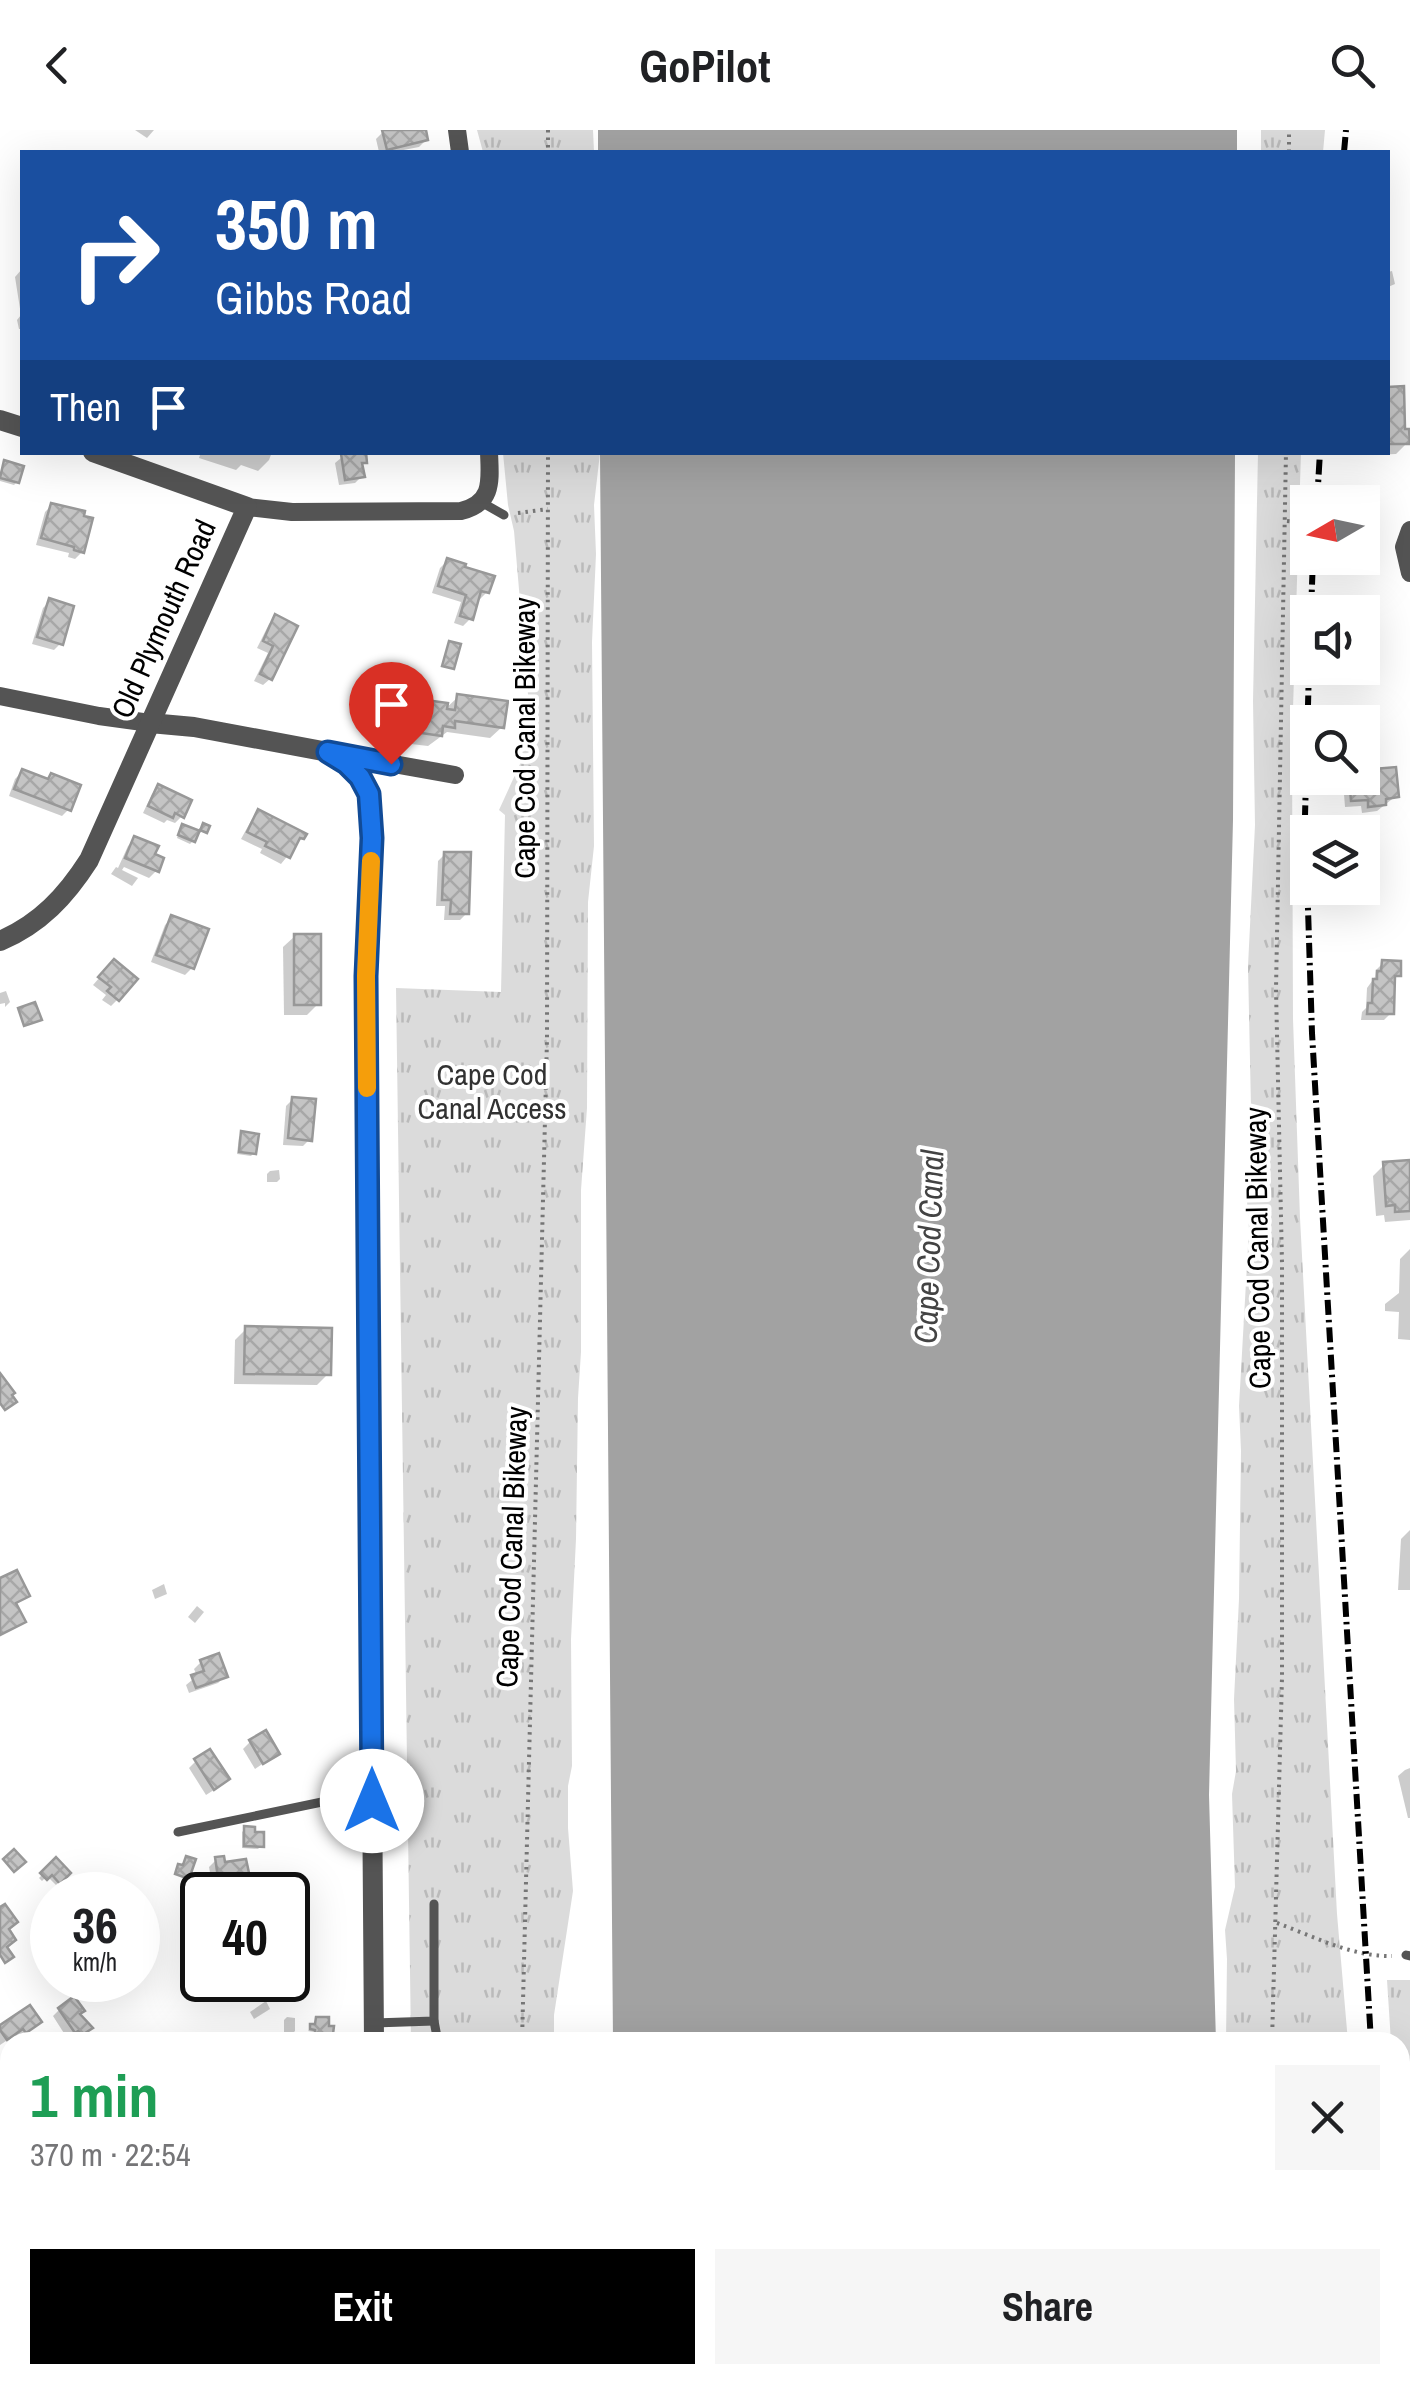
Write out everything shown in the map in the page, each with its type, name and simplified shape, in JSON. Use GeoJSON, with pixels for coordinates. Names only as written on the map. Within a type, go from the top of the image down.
{"type":"FeatureCollection","features":[{"type":"Feature","properties":{"kind":"street"},"geometry":{"type":"LineString","coordinates":[[101,455],[247,507]]}},
{"type":"Feature","properties":{"kind":"street"},"geometry":{"type":"LineString","coordinates":[[481,502],[490,480],[489,455]]}},
{"type":"Feature","properties":{"kind":"street","name":"Old Plymouth Road"},"geometry":{"type":"LineString","coordinates":[[0,941],[55,906],[73,884],[102,834],[247,507],[292,512],[461,510],[481,502]]}},
{"type":"Feature","properties":{"kind":"street"},"geometry":{"type":"LineString","coordinates":[[1410,530],[1404,547],[1410,573]]}},
{"type":"Feature","properties":{"kind":"street"},"geometry":{"type":"LineString","coordinates":[[0,696],[98,716],[194,727],[455,776]]}},
{"type":"Feature","properties":{"kind":"street"},"geometry":{"type":"LineString","coordinates":[[328,752],[360,777],[369,794],[372,838],[366,995],[374,2032]]}},
{"type":"Feature","properties":{"kind":"lane"},"geometry":{"type":"LineString","coordinates":[[481,502],[504,515]]}},
{"type":"Feature","properties":{"kind":"lane"},"geometry":{"type":"LineString","coordinates":[[178,1832],[372,1791]]}},
{"type":"Feature","properties":{"kind":"lane"},"geometry":{"type":"LineString","coordinates":[[434,1904],[436,2032]]}},
{"type":"Feature","properties":{"kind":"lane"},"geometry":{"type":"LineString","coordinates":[[379,2032],[434,2021]]}},
{"type":"Feature","properties":{"kind":"path","name":"Cape Cod Canal Bikeway"},"geometry":{"type":"LineString","coordinates":[[522,2032],[547,1039],[548,455]]}},
{"type":"Feature","properties":{"kind":"path","name":"Cape Cod Canal Bikeway"},"geometry":{"type":"LineString","coordinates":[[1272,2032],[1282,1678],[1282,1263],[1276,989],[1286,455]]}},
{"type":"Feature","properties":{"kind":"path"},"geometry":{"type":"LineString","coordinates":[[504,515],[548,509]]}},
{"type":"Feature","properties":{"kind":"path"},"geometry":{"type":"LineString","coordinates":[[1285,521],[1290,521]]}},
{"type":"Feature","properties":{"kind":"path"},"geometry":{"type":"LineString","coordinates":[[1275,1922],[1343,1948],[1380,1956],[1408,1956]]}},
{"type":"Feature","properties":{"kind":"green space"},"geometry":{"type":"Polygon","coordinates":[[[477,130],[593,130],[594,150],[482,150],[477,130]]]}},
{"type":"Feature","properties":{"kind":"green space"},"geometry":{"type":"Polygon","coordinates":[[[1261,130],[1325,130],[1323,150],[1261,150],[1261,130]]]}},
{"type":"Feature","properties":{"kind":"green space","name":"Cape Cod Canal Access"},"geometry":{"type":"Polygon","coordinates":[[[503,455],[600,455],[594,505],[594,846],[588,902],[587,1108],[581,1190],[572,1766],[568,1786],[573,1891],[554,2032],[411,2032],[396,988],[501,992],[505,815],[499,810],[520,764],[530,718],[514,531],[503,455]]]}},
{"type":"Feature","properties":{"kind":"green space"},"geometry":{"type":"Polygon","coordinates":[[[1258,455],[1301,455],[1300,485],[1290,485],[1290,575],[1297,575],[1297,595],[1290,595],[1290,685],[1294,685],[1293,705],[1290,705],[1293,1019],[1337,1914],[1347,2032],[1226,2032],[1225,1930],[1235,1887],[1232,1794],[1236,1771],[1239,1406],[1249,1229],[1248,966],[1255,825],[1258,455]]]}},
{"type":"Feature","properties":{"kind":"green space"},"geometry":{"type":"Polygon","coordinates":[[[1387,1980],[1410,1980],[1410,2032],[1390,2032],[1387,1980]]]}},
{"type":"Feature","properties":{"kind":"water"},"geometry":{"type":"Polygon","coordinates":[[[598,130],[1237,130],[1237,150],[598,150],[598,130]]]}},
{"type":"Feature","properties":{"kind":"water","name":"Cape Cod Canal"},"geometry":{"type":"Polygon","coordinates":[[[600,455],[1235,455],[1233,820],[1209,1795],[1216,2032],[613,2032],[600,455]]]}},
{"type":"Feature","properties":{"kind":"building"},"geometry":{"type":"Polygon","coordinates":[[[382,130],[426,130],[428,140],[387,150],[382,130]]]}},
{"type":"Feature","properties":{"kind":"building"},"geometry":{"type":"Polygon","coordinates":[[[1404,386],[1405,429],[1409,429],[1410,444],[1390,444],[1390,387],[1404,386]]]}},
{"type":"Feature","properties":{"kind":"building"},"geometry":{"type":"Polygon","coordinates":[[[341,455],[366,455],[367,463],[362,463],[365,477],[345,480],[341,455]]]}},
{"type":"Feature","properties":{"kind":"building"},"geometry":{"type":"Polygon","coordinates":[[[4,460],[24,466],[19,483],[0,478],[4,460]]]}},
{"type":"Feature","properties":{"kind":"building"},"geometry":{"type":"Polygon","coordinates":[[[51,503],[85,511],[84,516],[93,518],[84,553],[41,538],[51,503]]]}},
{"type":"Feature","properties":{"kind":"building"},"geometry":{"type":"Polygon","coordinates":[[[447,558],[495,576],[489,593],[481,591],[473,620],[460,616],[466,595],[438,586],[447,558]]]}},
{"type":"Feature","properties":{"kind":"building"},"geometry":{"type":"Polygon","coordinates":[[[49,598],[74,606],[63,645],[37,637],[49,598]]]}},
{"type":"Feature","properties":{"kind":"building"},"geometry":{"type":"Polygon","coordinates":[[[275,614],[298,626],[272,680],[260,674],[273,646],[263,641],[275,614]]]}},
{"type":"Feature","properties":{"kind":"building"},"geometry":{"type":"Polygon","coordinates":[[[449,641],[461,644],[454,669],[442,666],[449,641]]]}},
{"type":"Feature","properties":{"kind":"building"},"geometry":{"type":"Polygon","coordinates":[[[457,694],[508,701],[504,728],[455,721],[455,728],[443,726],[442,736],[421,733],[425,700],[448,703],[447,709],[455,710],[457,694]]]}},
{"type":"Feature","properties":{"kind":"building"},"geometry":{"type":"Polygon","coordinates":[[[1396,767],[1399,797],[1386,799],[1386,805],[1368,807],[1368,800],[1351,801],[1350,795],[1380,795],[1380,768],[1396,767]]]}},
{"type":"Feature","properties":{"kind":"building"},"geometry":{"type":"Polygon","coordinates":[[[22,769],[48,779],[51,773],[81,785],[71,811],[14,789],[22,769]]]}},
{"type":"Feature","properties":{"kind":"building"},"geometry":{"type":"Polygon","coordinates":[[[158,784],[192,800],[184,818],[175,813],[173,818],[148,806],[158,784]]]}},
{"type":"Feature","properties":{"kind":"building"},"geometry":{"type":"Polygon","coordinates":[[[258,809],[307,834],[300,838],[290,858],[247,832],[258,809]]]}},
{"type":"Feature","properties":{"kind":"building"},"geometry":{"type":"Polygon","coordinates":[[[182,824],[200,831],[195,842],[178,835],[182,824]]]}},
{"type":"Feature","properties":{"kind":"building"},"geometry":{"type":"Polygon","coordinates":[[[134,836],[159,846],[155,854],[164,858],[159,872],[125,858],[134,836]]]}},
{"type":"Feature","properties":{"kind":"building"},"geometry":{"type":"Polygon","coordinates":[[[444,852],[471,852],[469,914],[450,914],[451,900],[442,900],[444,852]]]}},
{"type":"Feature","properties":{"kind":"building"},"geometry":{"type":"Polygon","coordinates":[[[171,915],[209,929],[194,969],[156,955],[171,915]]]}},
{"type":"Feature","properties":{"kind":"building"},"geometry":{"type":"Polygon","coordinates":[[[294,934],[321,934],[321,1005],[294,1005],[294,934]]]}},
{"type":"Feature","properties":{"kind":"building"},"geometry":{"type":"Polygon","coordinates":[[[114,959],[138,979],[119,1001],[107,991],[111,987],[98,977],[114,959]]]}},
{"type":"Feature","properties":{"kind":"building"},"geometry":{"type":"Polygon","coordinates":[[[1382,960],[1401,961],[1401,976],[1395,976],[1394,1014],[1367,1014],[1368,1003],[1372,1003],[1373,979],[1381,971],[1382,960]]]}},
{"type":"Feature","properties":{"kind":"building"},"geometry":{"type":"Polygon","coordinates":[[[35,1002],[42,1020],[24,1026],[18,1008],[35,1002]]]}},
{"type":"Feature","properties":{"kind":"building"},"geometry":{"type":"Polygon","coordinates":[[[292,1097],[316,1099],[312,1141],[288,1138],[292,1097]]]}},
{"type":"Feature","properties":{"kind":"building"},"geometry":{"type":"Polygon","coordinates":[[[241,1131],[259,1134],[256,1154],[239,1152],[241,1131]]]}},
{"type":"Feature","properties":{"kind":"building"},"geometry":{"type":"Polygon","coordinates":[[[1410,1160],[1410,1211],[1395,1212],[1395,1205],[1386,1206],[1383,1162],[1410,1160]]]}},
{"type":"Feature","properties":{"kind":"building"},"geometry":{"type":"Polygon","coordinates":[[[245,1326],[332,1328],[331,1375],[244,1374],[245,1326]]]}},
{"type":"Feature","properties":{"kind":"building"},"geometry":{"type":"Polygon","coordinates":[[[0,1373],[17,1402],[5,1410],[0,1403],[0,1373]]]}},
{"type":"Feature","properties":{"kind":"building"},"geometry":{"type":"Polygon","coordinates":[[[17,1570],[30,1596],[16,1603],[26,1622],[0,1635],[0,1578],[17,1570]]]}},
{"type":"Feature","properties":{"kind":"building"},"geometry":{"type":"Polygon","coordinates":[[[219,1653],[228,1677],[196,1688],[191,1675],[204,1671],[200,1660],[219,1653]]]}},
{"type":"Feature","properties":{"kind":"building"},"geometry":{"type":"Polygon","coordinates":[[[266,1730],[280,1754],[263,1764],[249,1740],[266,1730]]]}},
{"type":"Feature","properties":{"kind":"building"},"geometry":{"type":"Polygon","coordinates":[[[210,1749],[230,1779],[214,1790],[194,1759],[210,1749]]]}},
{"type":"Feature","properties":{"kind":"building"},"geometry":{"type":"Polygon","coordinates":[[[244,1826],[264,1832],[264,1847],[244,1846],[244,1826]]]}},
{"type":"Feature","properties":{"kind":"building"},"geometry":{"type":"Polygon","coordinates":[[[14,1849],[26,1862],[14,1872],[3,1859],[14,1849]]]}},
{"type":"Feature","properties":{"kind":"building"},"geometry":{"type":"Polygon","coordinates":[[[186,1856],[196,1859],[191,1872],[175,1874],[178,1864],[183,1865],[186,1856]]]}},
{"type":"Feature","properties":{"kind":"building"},"geometry":{"type":"Polygon","coordinates":[[[224,1856],[225,1862],[246,1859],[249,1872],[217,1872],[215,1857],[224,1856]]]}},
{"type":"Feature","properties":{"kind":"building"},"geometry":{"type":"Polygon","coordinates":[[[56,1857],[70,1872],[41,1872],[56,1857]]]}},
{"type":"Feature","properties":{"kind":"building"},"geometry":{"type":"Polygon","coordinates":[[[5,1904],[18,1922],[9,1929],[16,1940],[7,1947],[14,1957],[5,1963],[0,1955],[0,1907],[5,1904]]]}},
{"type":"Feature","properties":{"kind":"building"},"geometry":{"type":"Polygon","coordinates":[[[66,2002],[78,2002],[85,2011],[80,2014],[93,2028],[74,2032],[58,2008],[66,2002]]]}},
{"type":"Feature","properties":{"kind":"building"},"geometry":{"type":"Polygon","coordinates":[[[30,2005],[42,2022],[27,2032],[1,2032],[0,2025],[30,2005]]]}},
{"type":"Feature","properties":{"kind":"building"},"geometry":{"type":"Polygon","coordinates":[[[316,2017],[329,2017],[333,2032],[315,2032],[310,2024],[315,2024],[316,2017]]]}},
{"type":"Feature","properties":{"kind":"railway"},"geometry":{"type":"LineString","coordinates":[[1344,150],[1346,130]]}},
{"type":"Feature","properties":{"kind":"railway"},"geometry":{"type":"LineString","coordinates":[[1318,485],[1320,455]]}},
{"type":"Feature","properties":{"kind":"railway"},"geometry":{"type":"LineString","coordinates":[[1312,575],[1312,595]]}},
{"type":"Feature","properties":{"kind":"railway"},"geometry":{"type":"LineString","coordinates":[[1309,685],[1305,816],[1312,1033],[1370,2032]]}},
{"type":"Feature","properties":{"kind":"slow traffic"},"geometry":{"type":"LineString","coordinates":[[367,1088],[371,861]]}},
{"type":"Feature","properties":{"kind":"route"},"geometry":{"type":"LineString","coordinates":[[372,1801],[366,976],[372,838],[369,794],[360,777],[328,752],[391,764]]}}]}
